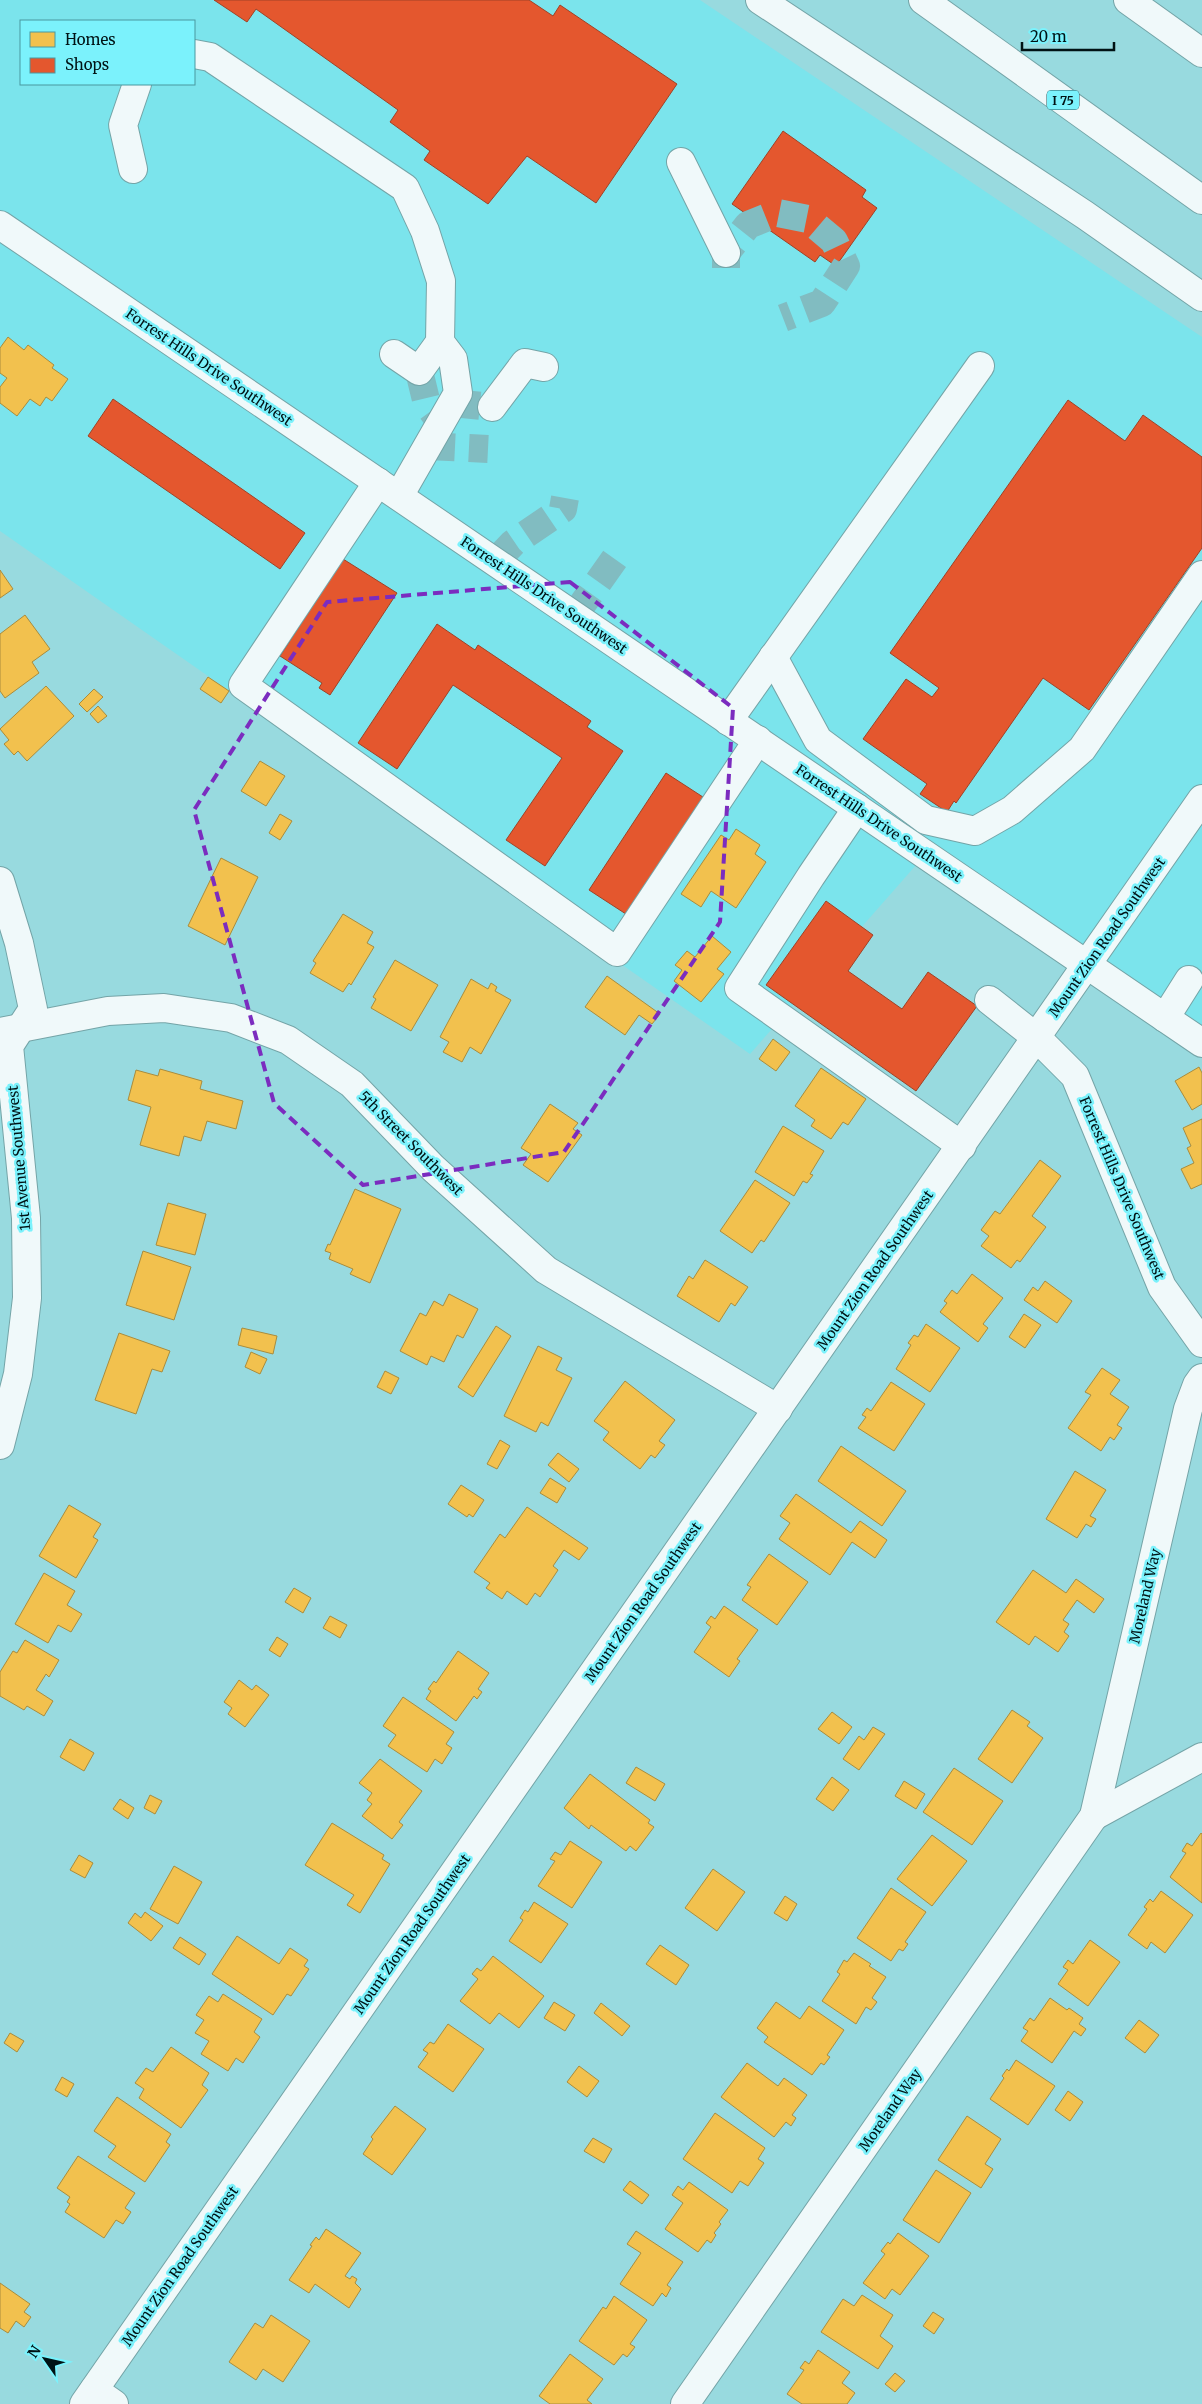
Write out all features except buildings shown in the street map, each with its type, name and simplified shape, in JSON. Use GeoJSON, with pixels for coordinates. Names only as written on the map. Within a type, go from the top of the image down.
{"type":"FeatureCollection","features":[{"type":"Feature","properties":{"kind":"main road"},"geometry":{"type":"LineString","coordinates":[[760,0],[1085,215],[1202,297]]}},
{"type":"Feature","properties":{"kind":"main road","name":"I 75"},"geometry":{"type":"LineString","coordinates":[[923,0],[1202,200]]}},
{"type":"Feature","properties":{"kind":"main road"},"geometry":{"type":"LineString","coordinates":[[1128,0],[1202,52]]}},
{"type":"Feature","properties":{"kind":"main road"},"geometry":{"type":"LineString","coordinates":[[195,54],[210,57],[404,188],[425,231],[441,281],[440,342],[419,371],[394,354]]}},
{"type":"Feature","properties":{"kind":"main road"},"geometry":{"type":"LineString","coordinates":[[133,169],[123,125],[137,85]]}},
{"type":"Feature","properties":{"kind":"main road"},"geometry":{"type":"LineString","coordinates":[[681,162],[726,253]]}},
{"type":"Feature","properties":{"kind":"main road","name":"Forrest Hills Drive Southwest"},"geometry":{"type":"LineString","coordinates":[[0,225],[1202,1043]]}},
{"type":"Feature","properties":{"kind":"main road"},"geometry":{"type":"LineString","coordinates":[[440,342],[453,359],[458,393],[441,423],[388,489],[243,685],[617,952],[758,740]]}},
{"type":"Feature","properties":{"kind":"main road"},"geometry":{"type":"LineString","coordinates":[[492,407],[534,365]]}},
{"type":"Feature","properties":{"kind":"main road"},"geometry":{"type":"LineString","coordinates":[[728,721],[980,366]]}},
{"type":"Feature","properties":{"kind":"main road"},"geometry":{"type":"LineString","coordinates":[[773,657],[818,740],[926,820],[975,831],[1012,810],[1082,749],[1202,575]]}},
{"type":"Feature","properties":{"kind":"main road","name":"Mount Zion Road Southwest"},"geometry":{"type":"LineString","coordinates":[[97,2399],[778,1409],[1202,799]]}},
{"type":"Feature","properties":{"kind":"main road"},"geometry":{"type":"LineString","coordinates":[[857,808],[739,988],[962,1146]]}},
{"type":"Feature","properties":{"kind":"main road","name":"1st Avenue Southwest"},"geometry":{"type":"LineString","coordinates":[[0,881],[20,943],[33,1010],[11,1030],[9,1046],[26,1218],[27,1298],[18,1374],[0,1445]]}},
{"type":"Feature","properties":{"kind":"main road"},"geometry":{"type":"LineString","coordinates":[[1165,1018],[1189,980]]}},
{"type":"Feature","properties":{"kind":"main road","name":"Forrest Hills Drive Southwest"},"geometry":{"type":"LineString","coordinates":[[989,1000],[1037,1038],[1075,1076],[1162,1287],[1202,1343]]}},
{"type":"Feature","properties":{"kind":"main road","name":"5th Street Southwest"},"geometry":{"type":"LineString","coordinates":[[11,1030],[108,1011],[164,1008],[231,1018],[288,1040],[352,1084],[433,1168],[546,1270],[778,1409]]}},
{"type":"Feature","properties":{"kind":"main road","name":"Moreland Way"},"geometry":{"type":"LineString","coordinates":[[685,2404],[1094,1816],[1188,1409],[1197,1385],[1202,1378]]}},
{"type":"Feature","properties":{"kind":"main road","name":"Moreland Way"},"geometry":{"type":"LineString","coordinates":[[1094,1816],[1202,1757]]}},
{"type":"Feature","properties":{"kind":"highlighted area"},"geometry":{"type":"Polygon","coordinates":[[[570,582],[733,708],[720,922],[564,1152],[363,1185],[274,1103],[194,810],[327,602],[570,582]]]}},
{"type":"Feature","properties":{"kind":"shaded area"},"geometry":{"type":"Polygon","coordinates":[[[0,0],[700,0],[1202,337],[1202,1048],[924,856],[750,1054],[0,531],[0,0]]]}},
{"type":"Feature","properties":{"kind":"tunnel"},"geometry":{"type":"LineString","coordinates":[[726,268],[726,253],[748,225],[778,213],[808,219],[834,241],[846,266],[822,303],[783,318]]}},
{"type":"Feature","properties":{"kind":"tunnel"},"geometry":{"type":"LineString","coordinates":[[419,371],[427,404],[441,423]]}},
{"type":"Feature","properties":{"kind":"tunnel"},"geometry":{"type":"LineString","coordinates":[[452,403],[492,407]]}},
{"type":"Feature","properties":{"kind":"tunnel"},"geometry":{"type":"LineString","coordinates":[[427,446],[488,449]]}},
{"type":"Feature","properties":{"kind":"tunnel"},"geometry":{"type":"LineString","coordinates":[[495,562],[513,543],[563,509],[565,498]]}},
{"type":"Feature","properties":{"kind":"tunnel"},"geometry":{"type":"LineString","coordinates":[[574,616],[621,550]]}}]}
